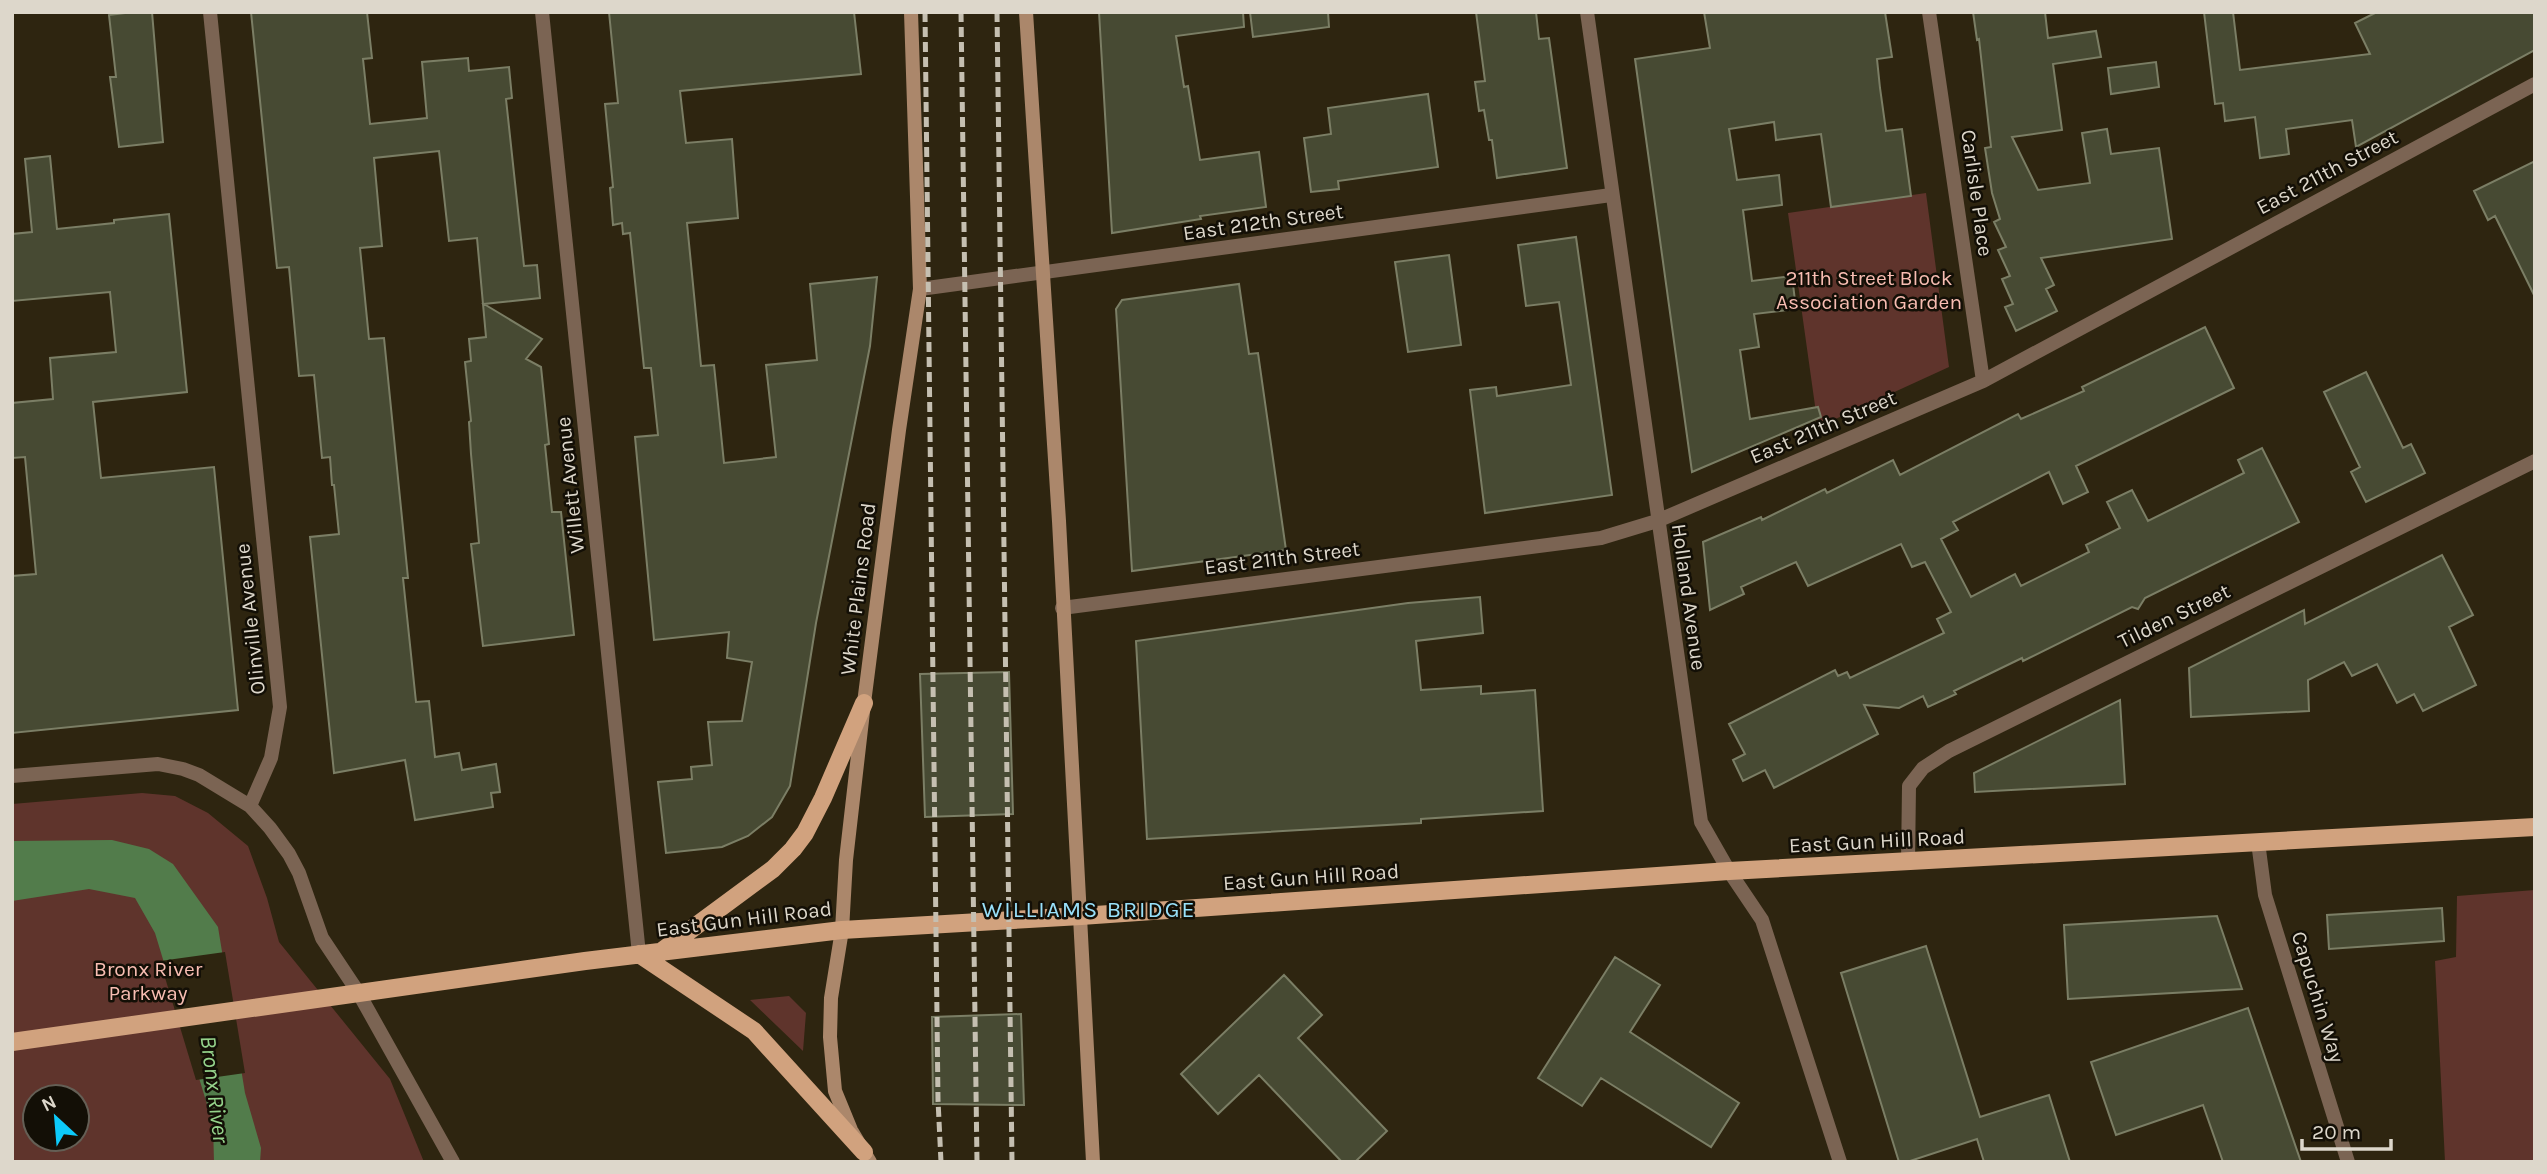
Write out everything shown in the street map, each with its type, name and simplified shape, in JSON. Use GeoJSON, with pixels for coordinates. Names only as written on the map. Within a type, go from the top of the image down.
{"type":"FeatureCollection","features":[{"type":"Feature","properties":{"kind":"main road","name":"White Plains Road"},"geometry":{"type":"LineString","coordinates":[[867,1157],[835,1091],[831,1058],[831,998],[842,930],[846,860],[864,704],[920,289],[911,12]]}},
{"type":"Feature","properties":{"kind":"main road"},"geometry":{"type":"LineString","coordinates":[[1026,12],[1059,521],[1093,1162]]}},
{"type":"Feature","properties":{"kind":"main road"},"geometry":{"type":"LineString","coordinates":[[660,952],[773,869],[793,849],[805,833],[823,798],[864,704]]}},
{"type":"Feature","properties":{"kind":"main road","name":"East Gun Hill Road"},"geometry":{"type":"LineString","coordinates":[[12,1042],[639,954],[842,930],[1729,871],[2535,827]]}},
{"type":"Feature","properties":{"kind":"main road"},"geometry":{"type":"LineString","coordinates":[[639,954],[754,1031],[867,1157]]}},
{"type":"Feature","properties":{"kind":"street","name":"Olinville Avenue"},"geometry":{"type":"LineString","coordinates":[[210,12],[280,707],[271,758],[250,806]]}},
{"type":"Feature","properties":{"kind":"street","name":"Willett Avenue"},"geometry":{"type":"LineString","coordinates":[[542,12],[639,954]]}},
{"type":"Feature","properties":{"kind":"street","name":"Holland Avenue"},"geometry":{"type":"LineString","coordinates":[[1587,12],[1701,822],[1729,871],[1762,919],[1840,1162]]}},
{"type":"Feature","properties":{"kind":"street","name":"Carlisle Place"},"geometry":{"type":"LineString","coordinates":[[1929,12],[1983,381]]}},
{"type":"Feature","properties":{"kind":"street","name":"East 211th Street"},"geometry":{"type":"LineString","coordinates":[[1062,608],[1601,538],[1657,521],[1983,381],[2535,84]]}},
{"type":"Feature","properties":{"kind":"street","name":"East 212th Street"},"geometry":{"type":"LineString","coordinates":[[920,289],[1611,195]]}},
{"type":"Feature","properties":{"kind":"street","name":"Tilden Street"},"geometry":{"type":"LineString","coordinates":[[1908,863],[1909,786],[1923,768],[1949,751],[2535,460]]}},
{"type":"Feature","properties":{"kind":"street"},"geometry":{"type":"LineString","coordinates":[[12,776],[158,764],[199,775],[250,806],[289,854],[299,873],[322,938],[358,992],[453,1162]]}},
{"type":"Feature","properties":{"kind":"street","name":"Capuchin Way"},"geometry":{"type":"LineString","coordinates":[[2258,842],[2264,895],[2347,1162]]}},
{"type":"Feature","properties":{"kind":"green space","name":"211th Street Block Association Garden"},"geometry":{"type":"Polygon","coordinates":[[[1926,193],[1949,367],[1818,427],[1788,213],[1926,193]]]}},
{"type":"Feature","properties":{"kind":"green space","name":"Bronx River Parkway"},"geometry":{"type":"Polygon","coordinates":[[[142,793],[175,796],[208,813],[248,846],[267,898],[279,942],[390,1079],[424,1162],[12,1162],[12,804],[142,793]]]}},
{"type":"Feature","properties":{"kind":"green space"},"geometry":{"type":"Polygon","coordinates":[[[2535,890],[2535,1162],[2445,1162],[2435,961],[2456,957],[2457,896],[2535,890]]]}},
{"type":"Feature","properties":{"kind":"green space"},"geometry":{"type":"Polygon","coordinates":[[[789,996],[806,1013],[803,1051],[750,1000],[789,996]]]}},
{"type":"Feature","properties":{"kind":"water","name":"Bronx River"},"geometry":{"type":"Polygon","coordinates":[[[112,840],[149,849],[173,864],[218,927],[245,1093],[261,1148],[260,1162],[214,1162],[213,1124],[155,933],[135,898],[89,889],[12,901],[12,841],[112,840]]]}},
{"type":"Feature","properties":{"kind":"pier"},"geometry":{"type":"Polygon","coordinates":[[[225,952],[245,1073],[196,1080],[160,961],[225,952]]]}},
{"type":"Feature","properties":{"kind":"building"},"geometry":{"type":"Polygon","coordinates":[[[152,12],[163,142],[119,147],[110,77],[116,77],[109,15],[152,12]]]}},
{"type":"Feature","properties":{"kind":"building"},"geometry":{"type":"Polygon","coordinates":[[[251,12],[367,12],[372,58],[363,59],[370,124],[427,118],[422,62],[468,58],[469,71],[509,67],[512,98],[506,99],[524,266],[537,265],[540,298],[484,304],[542,339],[526,359],[541,367],[549,444],[545,445],[552,512],[561,512],[574,635],[483,646],[471,544],[479,543],[465,362],[471,361],[469,339],[486,337],[477,238],[449,241],[439,151],[374,158],[382,246],[360,248],[369,339],[384,338],[408,578],[403,578],[416,702],[429,701],[435,757],[459,753],[462,770],[496,764],[500,792],[491,793],[493,807],[415,820],[405,760],[334,773],[310,537],[339,534],[334,485],[330,457],[322,458],[314,375],[299,376],[289,267],[277,268],[251,12]]]}},
{"type":"Feature","properties":{"kind":"building"},"geometry":{"type":"Polygon","coordinates":[[[609,12],[854,12],[861,74],[680,91],[686,143],[732,139],[738,218],[687,223],[701,366],[714,365],[724,463],[776,457],[766,365],[817,360],[810,284],[877,277],[870,346],[816,623],[790,786],[772,817],[748,836],[722,847],[666,853],[658,782],[692,779],[691,767],[712,765],[708,722],[742,721],[752,662],[727,658],[729,632],[654,640],[635,437],[658,435],[651,368],[644,368],[630,233],[623,234],[622,223],[613,225],[610,188],[613,187],[605,104],[618,103],[609,12]]]}},
{"type":"Feature","properties":{"kind":"building"},"geometry":{"type":"Polygon","coordinates":[[[1099,12],[1243,12],[1244,27],[1176,36],[1184,87],[1188,86],[1200,160],[1259,152],[1266,207],[1200,216],[1201,219],[1112,233],[1099,12]]]}},
{"type":"Feature","properties":{"kind":"building"},"geometry":{"type":"Polygon","coordinates":[[[1250,12],[1328,12],[1329,27],[1253,37],[1250,12]]]}},
{"type":"Feature","properties":{"kind":"building"},"geometry":{"type":"Polygon","coordinates":[[[1476,12],[1536,12],[1539,39],[1549,38],[1567,168],[1497,178],[1492,140],[1489,140],[1484,110],[1479,111],[1475,82],[1485,81],[1476,12]]]}},
{"type":"Feature","properties":{"kind":"building"},"geometry":{"type":"Polygon","coordinates":[[[1704,12],[1885,12],[1892,57],[1877,59],[1886,131],[1902,129],[1911,196],[1831,207],[1821,134],[1776,140],[1774,122],[1729,129],[1737,180],[1779,175],[1782,205],[1743,210],[1752,281],[1792,276],[1796,309],[1754,314],[1759,347],[1740,350],[1750,419],[1818,407],[1821,417],[1692,472],[1635,59],[1710,48],[1704,12]]]}},
{"type":"Feature","properties":{"kind":"building"},"geometry":{"type":"Polygon","coordinates":[[[1973,12],[2045,12],[2048,38],[2096,31],[2101,57],[2053,64],[2062,130],[2012,137],[2038,190],[2090,183],[2082,133],[2107,129],[2111,154],[2159,148],[2172,239],[2041,258],[2054,285],[2046,289],[2057,311],[2016,331],[2005,307],[2013,304],[2002,279],[2010,276],[1998,250],[2006,247],[1994,222],[2000,219],[1992,193],[1985,148],[1991,147],[1979,39],[1977,40],[1973,12]]]}},
{"type":"Feature","properties":{"kind":"building"},"geometry":{"type":"Polygon","coordinates":[[[2204,12],[2233,12],[2240,70],[2370,54],[2355,23],[2377,12],[2535,12],[2535,50],[2356,147],[2352,120],[2286,129],[2289,154],[2260,158],[2255,117],[2225,121],[2223,103],[2215,104],[2204,12]]]}},
{"type":"Feature","properties":{"kind":"building"},"geometry":{"type":"Polygon","coordinates":[[[2156,62],[2159,87],[2111,94],[2108,68],[2156,62]]]}},
{"type":"Feature","properties":{"kind":"building"},"geometry":{"type":"Polygon","coordinates":[[[1428,94],[1438,167],[1338,181],[1339,189],[1311,192],[1304,138],[1331,134],[1328,108],[1428,94]]]}},
{"type":"Feature","properties":{"kind":"building"},"geometry":{"type":"Polygon","coordinates":[[[50,156],[57,229],[169,214],[187,392],[93,402],[101,478],[214,467],[238,710],[12,733],[12,576],[36,574],[25,457],[12,458],[12,403],[53,399],[50,358],[116,352],[110,292],[12,301],[12,234],[32,232],[25,159],[50,156]]]}},
{"type":"Feature","properties":{"kind":"building"},"geometry":{"type":"Polygon","coordinates":[[[2535,161],[2535,297],[2495,216],[2488,220],[2474,191],[2535,161]]]}},
{"type":"Feature","properties":{"kind":"building"},"geometry":{"type":"Polygon","coordinates":[[[1576,237],[1612,495],[1485,513],[1470,390],[1496,387],[1497,396],[1571,385],[1559,302],[1526,306],[1518,245],[1576,237]]]}},
{"type":"Feature","properties":{"kind":"building"},"geometry":{"type":"Polygon","coordinates":[[[1449,255],[1461,345],[1408,352],[1395,262],[1449,255]]]}},
{"type":"Feature","properties":{"kind":"building"},"geometry":{"type":"Polygon","coordinates":[[[1239,284],[1249,354],[1258,353],[1286,550],[1132,571],[1116,309],[1122,300],[1239,284]]]}},
{"type":"Feature","properties":{"kind":"building"},"geometry":{"type":"Polygon","coordinates":[[[2205,327],[2234,388],[2076,466],[2088,492],[2063,504],[2049,472],[1953,522],[1958,530],[1941,539],[1971,597],[2015,574],[2021,586],[2089,552],[2086,545],[2120,528],[2107,502],[2132,490],[2148,521],[2244,473],[2238,460],[2262,448],[2299,522],[2145,598],[2138,609],[2132,607],[2023,661],[2022,658],[1954,691],[1956,694],[1928,707],[1923,696],[1899,708],[1864,705],[1878,734],[1774,788],[1765,770],[1743,781],[1733,760],[1745,754],[1729,724],[1835,670],[1838,676],[1847,672],[1850,678],[1944,633],[1937,619],[1951,612],[1925,562],[1912,567],[1901,544],[1808,586],[1796,562],[1741,587],[1744,594],[1710,610],[1703,542],[1761,517],[1762,520],[1825,489],[1827,493],[1893,460],[1900,475],[2018,414],[2021,419],[2084,391],[2082,387],[2205,327]]]}},
{"type":"Feature","properties":{"kind":"building"},"geometry":{"type":"Polygon","coordinates":[[[2366,372],[2403,448],[2411,444],[2425,473],[2366,502],[2351,472],[2360,467],[2324,392],[2366,372]]]}},
{"type":"Feature","properties":{"kind":"building"},"geometry":{"type":"Polygon","coordinates":[[[2442,555],[2473,615],[2449,627],[2476,685],[2423,711],[2414,694],[2397,703],[2377,664],[2352,676],[2344,662],[2308,680],[2309,711],[2191,717],[2189,668],[2304,610],[2305,624],[2442,555]]]}},
{"type":"Feature","properties":{"kind":"building"},"geometry":{"type":"Polygon","coordinates":[[[1480,597],[1483,633],[1416,641],[1421,690],[1481,686],[1481,694],[1535,690],[1543,811],[1421,819],[1421,823],[1147,839],[1136,641],[1408,603],[1480,597]]]}},
{"type":"Feature","properties":{"kind":"building"},"geometry":{"type":"Polygon","coordinates":[[[1009,672],[1013,814],[925,817],[920,674],[1009,672]]]}},
{"type":"Feature","properties":{"kind":"building"},"geometry":{"type":"Polygon","coordinates":[[[2120,700],[2125,784],[1975,792],[1974,773],[2120,700]]]}},
{"type":"Feature","properties":{"kind":"building"},"geometry":{"type":"Polygon","coordinates":[[[2442,908],[2444,941],[2329,949],[2327,915],[2442,908]]]}},
{"type":"Feature","properties":{"kind":"building"},"geometry":{"type":"Polygon","coordinates":[[[2217,916],[2242,989],[2068,999],[2064,925],[2217,916]]]}},
{"type":"Feature","properties":{"kind":"building"},"geometry":{"type":"Polygon","coordinates":[[[1926,946],[1980,1117],[2049,1095],[2070,1162],[1984,1162],[1977,1139],[1907,1162],[1899,1162],[1841,973],[1926,946]]]}},
{"type":"Feature","properties":{"kind":"building"},"geometry":{"type":"Polygon","coordinates":[[[1615,957],[1660,985],[1630,1032],[1739,1103],[1711,1147],[1601,1078],[1582,1106],[1538,1078],[1615,957]]]}},
{"type":"Feature","properties":{"kind":"building"},"geometry":{"type":"Polygon","coordinates":[[[1284,975],[1322,1015],[1298,1038],[1387,1131],[1355,1162],[1342,1162],[1259,1075],[1218,1114],[1181,1074],[1284,975]]]}},
{"type":"Feature","properties":{"kind":"building"},"geometry":{"type":"Polygon","coordinates":[[[2248,1008],[2301,1162],[2223,1162],[2203,1105],[2116,1135],[2091,1062],[2248,1008]]]}},
{"type":"Feature","properties":{"kind":"building"},"geometry":{"type":"Polygon","coordinates":[[[1021,1014],[1024,1105],[933,1104],[932,1017],[1021,1014]]]}},
{"type":"Feature","properties":{"kind":"railway"},"geometry":{"type":"LineString","coordinates":[[925,12],[938,1100],[941,1162]]}},
{"type":"Feature","properties":{"kind":"railway"},"geometry":{"type":"LineString","coordinates":[[961,12],[977,1162]]}},
{"type":"Feature","properties":{"kind":"railway"},"geometry":{"type":"LineString","coordinates":[[997,12],[1012,1162]]}},
{"type":"Feature","properties":{"kind":"district","name":"WILLIAMS BRIDGE"},"geometry":{"type":"Point","coordinates":[1089,909]}}]}
